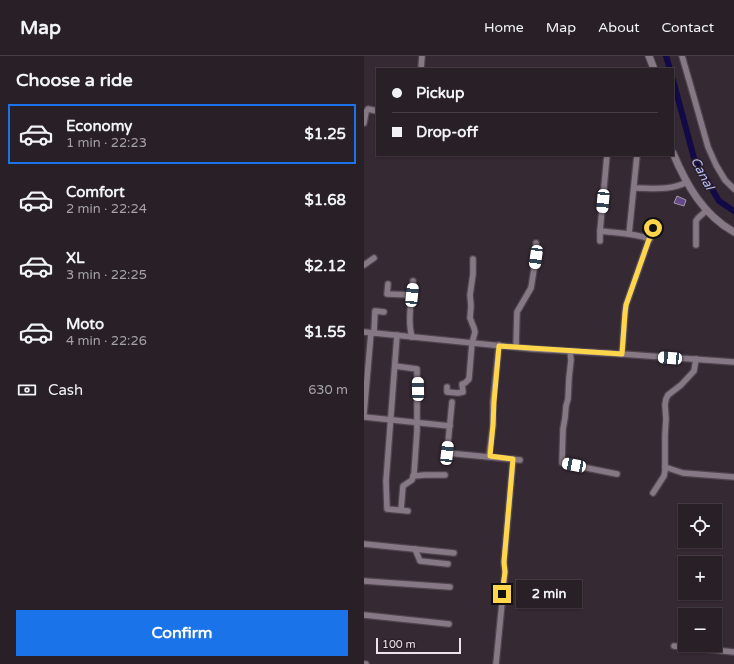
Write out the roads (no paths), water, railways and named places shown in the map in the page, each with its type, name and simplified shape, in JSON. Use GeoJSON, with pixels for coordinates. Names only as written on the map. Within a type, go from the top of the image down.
{"type":"FeatureCollection","features":[{"type":"Feature","properties":{"kind":"street"},"geometry":{"type":"LineString","coordinates":[[421,68],[422,56]]}},
{"type":"Feature","properties":{"kind":"street"},"geometry":{"type":"LineString","coordinates":[[649,56],[654,68]]}},
{"type":"Feature","properties":{"kind":"street"},"geometry":{"type":"LineString","coordinates":[[682,56],[708,147],[725,180],[734,190]]}},
{"type":"Feature","properties":{"kind":"street"},"geometry":{"type":"LineString","coordinates":[[364,123],[366,112],[368,110],[376,110]]}},
{"type":"Feature","properties":{"kind":"street"},"geometry":{"type":"LineString","coordinates":[[674,155],[694,194],[707,210],[727,228],[734,232]]}},
{"type":"Feature","properties":{"kind":"street"},"geometry":{"type":"LineString","coordinates":[[600,240],[607,156]]}},
{"type":"Feature","properties":{"kind":"street"},"geometry":{"type":"LineString","coordinates":[[629,234],[637,156]]}},
{"type":"Feature","properties":{"kind":"street"},"geometry":{"type":"LineString","coordinates":[[634,188],[658,189],[681,185],[687,182]]}},
{"type":"Feature","properties":{"kind":"street"},"geometry":{"type":"LineString","coordinates":[[696,245],[696,221],[707,210]]}},
{"type":"Feature","properties":{"kind":"street"},"geometry":{"type":"LineString","coordinates":[[622,354],[626,305],[653,228]]}},
{"type":"Feature","properties":{"kind":"street"},"geometry":{"type":"LineString","coordinates":[[600,231],[629,234],[650,239]]}},
{"type":"Feature","properties":{"kind":"street"},"geometry":{"type":"LineString","coordinates":[[516,347],[517,312],[531,288],[536,257],[536,242]]}},
{"type":"Feature","properties":{"kind":"street"},"geometry":{"type":"LineString","coordinates":[[364,265],[374,258]]}},
{"type":"Feature","properties":{"kind":"street"},"geometry":{"type":"LineString","coordinates":[[447,387],[447,392],[463,392],[462,384],[469,379],[472,343],[475,332],[470,318],[473,259]]}},
{"type":"Feature","properties":{"kind":"street"},"geometry":{"type":"LineString","coordinates":[[412,337],[410,330],[413,281]]}},
{"type":"Feature","properties":{"kind":"street"},"geometry":{"type":"LineString","coordinates":[[388,284],[387,294],[412,295]]}},
{"type":"Feature","properties":{"kind":"street"},"geometry":{"type":"LineString","coordinates":[[364,414],[375,311],[384,312]]}},
{"type":"Feature","properties":{"kind":"street"},"geometry":{"type":"LineString","coordinates":[[364,332],[499,346],[734,362]]}},
{"type":"Feature","properties":{"kind":"street"},"geometry":{"type":"LineString","coordinates":[[397,335],[386,481],[387,509],[408,510]]}},
{"type":"Feature","properties":{"kind":"street"},"geometry":{"type":"LineString","coordinates":[[490,456],[499,346]]}},
{"type":"Feature","properties":{"kind":"street"},"geometry":{"type":"LineString","coordinates":[[570,351],[571,360],[568,399],[563,430],[562,463],[617,474]]}},
{"type":"Feature","properties":{"kind":"street"},"geometry":{"type":"LineString","coordinates":[[654,493],[664,476],[666,399],[668,395],[681,385],[694,371],[696,359]]}},
{"type":"Feature","properties":{"kind":"street"},"geometry":{"type":"LineString","coordinates":[[395,366],[417,369],[417,438],[413,476],[412,480],[403,486],[401,510]]}},
{"type":"Feature","properties":{"kind":"street"},"geometry":{"type":"LineString","coordinates":[[452,402],[447,453],[520,460]]}},
{"type":"Feature","properties":{"kind":"street"},"geometry":{"type":"LineString","coordinates":[[364,417],[450,426]]}},
{"type":"Feature","properties":{"kind":"street"},"geometry":{"type":"LineString","coordinates":[[496,664],[505,572],[504,562],[513,459]]}},
{"type":"Feature","properties":{"kind":"street"},"geometry":{"type":"LineString","coordinates":[[665,467],[683,473],[734,477]]}},
{"type":"Feature","properties":{"kind":"street"},"geometry":{"type":"LineString","coordinates":[[413,476],[445,476]]}},
{"type":"Feature","properties":{"kind":"street"},"geometry":{"type":"LineString","coordinates":[[364,544],[454,553]]}},
{"type":"Feature","properties":{"kind":"street"},"geometry":{"type":"LineString","coordinates":[[415,549],[420,561],[448,564]]}},
{"type":"Feature","properties":{"kind":"street"},"geometry":{"type":"LineString","coordinates":[[364,581],[450,587]]}},
{"type":"Feature","properties":{"kind":"street"},"geometry":{"type":"LineString","coordinates":[[364,615],[449,624]]}},
{"type":"Feature","properties":{"kind":"street"},"geometry":{"type":"LineString","coordinates":[[674,646],[734,652]]}},
{"type":"Feature","properties":{"kind":"waterway","name":"Canal"},"geometry":{"type":"LineString","coordinates":[[666,56],[670,68]]}},
{"type":"Feature","properties":{"kind":"waterway","name":"Canal"},"geometry":{"type":"LineString","coordinates":[[674,84],[694,158],[719,201],[734,211]]}}]}
